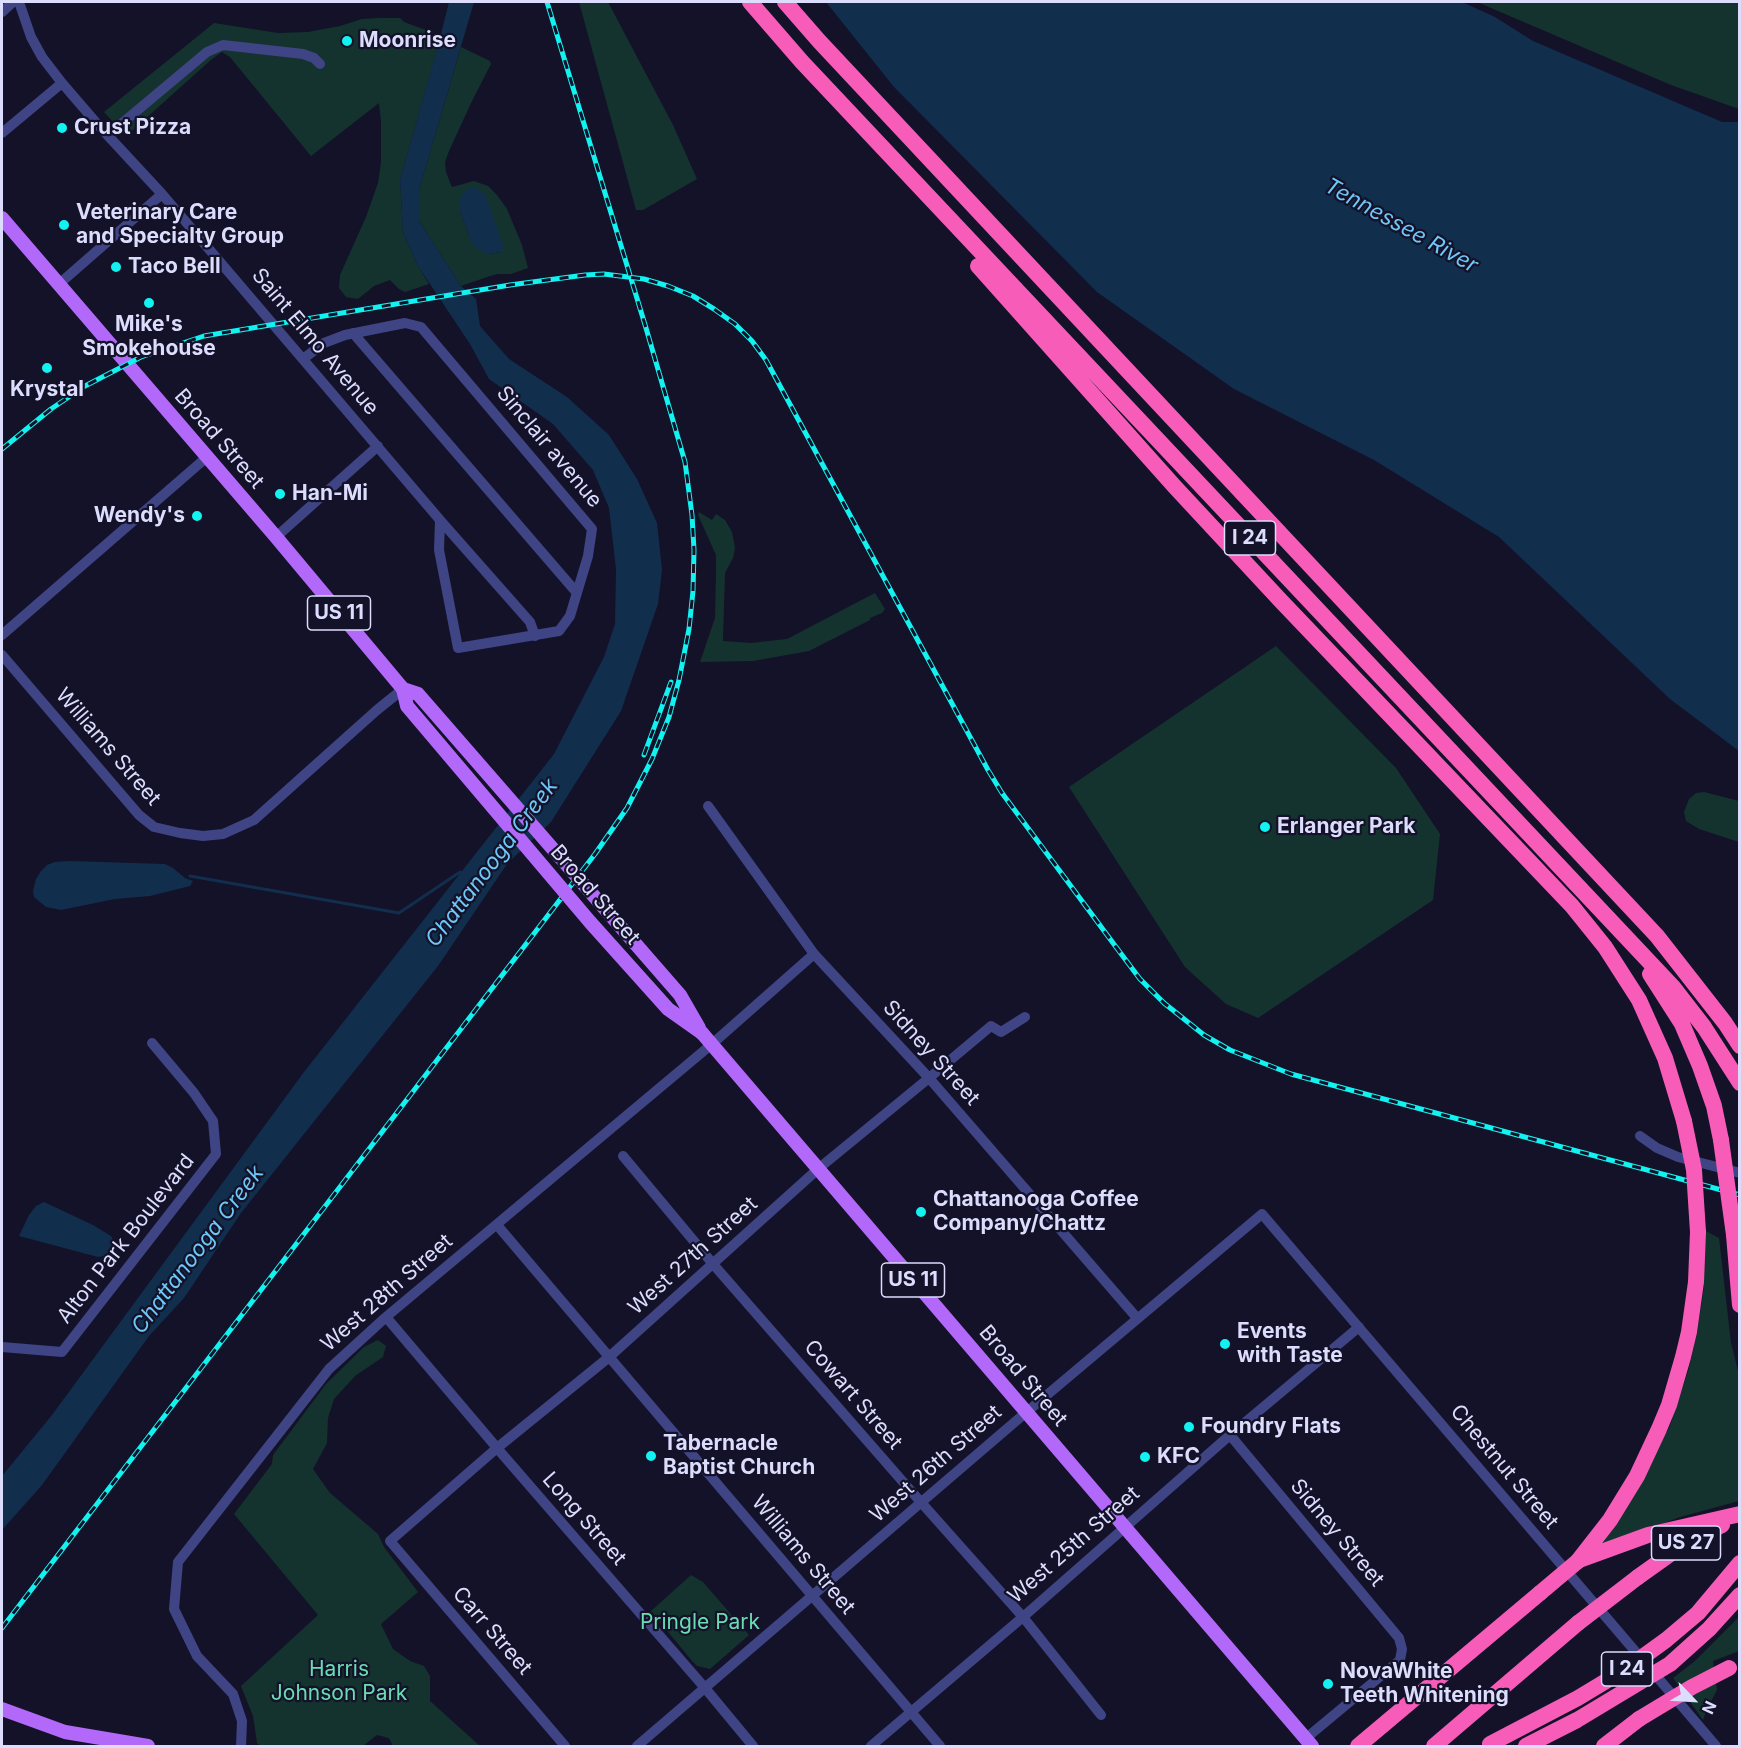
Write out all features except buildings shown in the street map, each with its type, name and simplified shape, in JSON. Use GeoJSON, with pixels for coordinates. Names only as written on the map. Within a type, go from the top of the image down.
{"type":"FeatureCollection","features":[{"type":"Feature","properties":{"kind":"highway","name":"I 24"},"geometry":{"type":"LineString","coordinates":[[750,2],[802,62],[1679,995],[1704,1027],[1740,1083]]}},
{"type":"Feature","properties":{"kind":"highway","name":"I 24"},"geometry":{"type":"LineString","coordinates":[[785,2],[827,50],[1657,936],[1725,1023],[1740,1046]]}},
{"type":"Feature","properties":{"kind":"highway"},"geometry":{"type":"LineString","coordinates":[[962,233],[976,263],[1175,487],[1281,601],[1554,885],[1584,920],[1619,968],[1648,1017],[1669,1068],[1684,1121],[1694,1170],[1698,1232],[1696,1282],[1683,1357],[1669,1405],[1637,1476],[1610,1520],[1578,1561],[1358,1746]]}},
{"type":"Feature","properties":{"kind":"highway"},"geometry":{"type":"LineString","coordinates":[[1657,936],[1717,997],[1740,1028]]}},
{"type":"Feature","properties":{"kind":"highway"},"geometry":{"type":"LineString","coordinates":[[1627,939],[1682,1024],[1714,1106],[1734,1236],[1740,1305]]}},
{"type":"Feature","properties":{"kind":"highway"},"geometry":{"type":"LineString","coordinates":[[1578,1561],[1648,1535],[1740,1516]]}},
{"type":"Feature","properties":{"kind":"highway","name":"US 27"},"geometry":{"type":"LineString","coordinates":[[1434,1746],[1578,1623],[1638,1577],[1687,1542],[1740,1516]]}},
{"type":"Feature","properties":{"kind":"highway","name":"I 24"},"geometry":{"type":"LineString","coordinates":[[1488,1745],[1578,1698],[1626,1669],[1658,1646],[1698,1613],[1740,1563]]}},
{"type":"Feature","properties":{"kind":"highway","name":"I 24"},"geometry":{"type":"LineString","coordinates":[[1526,1746],[1577,1720],[1670,1664],[1709,1629],[1740,1595]]}},
{"type":"Feature","properties":{"kind":"highway"},"geometry":{"type":"LineString","coordinates":[[1604,1746],[1639,1719],[1734,1666]]}},
{"type":"Feature","properties":{"kind":"highway"},"geometry":{"type":"LineString","coordinates":[[1538,1746],[1577,1720]]}},
{"type":"Feature","properties":{"kind":"main road","name":"Broad Street"},"geometry":{"type":"LineString","coordinates":[[2,218],[276,537],[403,690],[418,694],[680,995],[711,1044],[1309,1743]]}},
{"type":"Feature","properties":{"kind":"main road"},"geometry":{"type":"LineString","coordinates":[[3,1709],[65,1732],[148,1746]]}},
{"type":"Feature","properties":{"kind":"street"},"geometry":{"type":"LineString","coordinates":[[2,12],[13,2]]}},
{"type":"Feature","properties":{"kind":"street","name":"Saint Elmo Avenue"},"geometry":{"type":"LineString","coordinates":[[19,2],[31,37],[42,57],[62,83],[162,194],[530,622],[535,636]]}},
{"type":"Feature","properties":{"kind":"street"},"geometry":{"type":"LineString","coordinates":[[108,135],[207,52],[223,45],[303,54],[314,58],[320,64]]}},
{"type":"Feature","properties":{"kind":"street"},"geometry":{"type":"LineString","coordinates":[[2,133],[62,83]]}},
{"type":"Feature","properties":{"kind":"street"},"geometry":{"type":"LineString","coordinates":[[59,284],[162,194]]}},
{"type":"Feature","properties":{"kind":"street","name":"Sinclair avenue"},"geometry":{"type":"LineString","coordinates":[[303,359],[324,343],[353,333],[405,323],[421,327],[592,530],[588,556],[570,616],[559,631],[458,648],[439,550],[440,520]]}},
{"type":"Feature","properties":{"kind":"street"},"geometry":{"type":"LineString","coordinates":[[353,333],[577,593]]}},
{"type":"Feature","properties":{"kind":"street"},"geometry":{"type":"LineString","coordinates":[[276,537],[378,446]]}},
{"type":"Feature","properties":{"kind":"street"},"geometry":{"type":"LineString","coordinates":[[2,635],[207,457]]}},
{"type":"Feature","properties":{"kind":"street","name":"Williams Street"},"geometry":{"type":"LineString","coordinates":[[2,655],[139,816],[154,827],[203,836],[223,834],[254,820],[377,710],[403,690]]}},
{"type":"Feature","properties":{"kind":"street","name":"Sidney Street"},"geometry":{"type":"LineString","coordinates":[[708,806],[814,954],[929,1078],[1137,1318]]}},
{"type":"Feature","properties":{"kind":"street","name":"West 28th Street"},"geometry":{"type":"LineString","coordinates":[[241,1746],[242,1721],[233,1694],[197,1656],[174,1610],[178,1562],[329,1369],[386,1317],[711,1044],[814,954]]}},
{"type":"Feature","properties":{"kind":"street","name":"West 27th Street"},"geometry":{"type":"LineString","coordinates":[[390,1541],[497,1448],[608,1358],[818,1169],[991,1026],[1001,1032],[1025,1017]]}},
{"type":"Feature","properties":{"kind":"street","name":"Alton Park Boulevard"},"geometry":{"type":"LineString","coordinates":[[2,1347],[62,1352],[216,1154],[213,1121],[194,1093],[152,1043]]}},
{"type":"Feature","properties":{"kind":"street"},"geometry":{"type":"LineString","coordinates":[[1640,1136],[1657,1148],[1678,1157],[1740,1173]]}},
{"type":"Feature","properties":{"kind":"street","name":"Cowart Street"},"geometry":{"type":"LineString","coordinates":[[623,1156],[713,1264],[1023,1617],[1101,1715]]}},
{"type":"Feature","properties":{"kind":"street","name":"West 26th Street"},"geometry":{"type":"LineString","coordinates":[[637,1746],[1026,1412],[1262,1214]]}},
{"type":"Feature","properties":{"kind":"street","name":"Chestnut Street"},"geometry":{"type":"LineString","coordinates":[[1262,1214],[1716,1746]]}},
{"type":"Feature","properties":{"kind":"street","name":"Williams Street"},"geometry":{"type":"LineString","coordinates":[[497,1225],[940,1746]]}},
{"type":"Feature","properties":{"kind":"street","name":"Long Street"},"geometry":{"type":"LineString","coordinates":[[386,1317],[753,1746]]}},
{"type":"Feature","properties":{"kind":"street","name":"West 25th Street"},"geometry":{"type":"LineString","coordinates":[[871,1746],[1023,1617],[1230,1435],[1359,1328]]}},
{"type":"Feature","properties":{"kind":"street","name":"Sidney Street"},"geometry":{"type":"LineString","coordinates":[[1230,1435],[1399,1638],[1402,1649],[1400,1660],[1309,1743]]}},
{"type":"Feature","properties":{"kind":"street","name":"Carr Street"},"geometry":{"type":"LineString","coordinates":[[390,1541],[565,1746]]}},
{"type":"Feature","properties":{"kind":"green space"},"geometry":{"type":"Polygon","coordinates":[[[579,2],[608,2],[673,125],[697,179],[643,210],[636,210],[579,2]]]}},
{"type":"Feature","properties":{"kind":"green space"},"geometry":{"type":"Polygon","coordinates":[[[1477,2],[1739,2],[1739,109],[1671,85],[1477,2]]]}},
{"type":"Feature","properties":{"kind":"green space"},"geometry":{"type":"Polygon","coordinates":[[[400,18],[404,22],[426,30],[422,38],[440,40],[400,180],[403,232],[429,284],[405,292],[390,280],[374,286],[358,299],[346,297],[339,288],[340,275],[366,217],[378,183],[381,162],[379,103],[311,156],[230,57],[222,52],[126,136],[104,112],[214,23],[278,33],[308,32],[362,19],[400,18]]]}},
{"type":"Feature","properties":{"kind":"green space"},"geometry":{"type":"Polygon","coordinates":[[[461,47],[490,61],[491,64],[449,151],[445,162],[446,172],[452,187],[474,181],[488,186],[497,195],[507,209],[522,245],[528,268],[511,274],[490,276],[461,286],[419,221],[419,190],[461,47]],[[460,200],[460,211],[469,236],[489,254],[501,252],[460,200]]]}},
{"type":"Feature","properties":{"kind":"green space"},"geometry":{"type":"Polygon","coordinates":[[[699,512],[712,520],[716,514],[725,520],[732,532],[735,548],[733,558],[725,573],[723,641],[751,643],[787,639],[875,593],[885,609],[870,620],[809,651],[753,661],[700,662],[715,618],[716,555],[698,515],[699,512]]]}},
{"type":"Feature","properties":{"kind":"green space","name":"Erlanger Park"},"geometry":{"type":"Polygon","coordinates":[[[1276,646],[1396,768],[1440,834],[1433,900],[1258,1018],[1226,1004],[1185,967],[1069,787],[1276,646]]]}},
{"type":"Feature","properties":{"kind":"green space"},"geometry":{"type":"Polygon","coordinates":[[[1704,792],[1739,801],[1739,842],[1699,829],[1686,821],[1684,812],[1689,799],[1696,793],[1704,792]]]}},
{"type":"Feature","properties":{"kind":"green space"},"geometry":{"type":"Polygon","coordinates":[[[1704,1230],[1719,1238],[1731,1343],[1739,1375],[1739,1501],[1680,1517],[1595,1550],[1647,1468],[1670,1426],[1689,1368],[1697,1333],[1704,1287],[1704,1230]]]}},
{"type":"Feature","properties":{"kind":"green space","name":"Harris Johnson Park"},"geometry":{"type":"Polygon","coordinates":[[[378,1340],[386,1346],[383,1357],[355,1376],[334,1399],[328,1418],[327,1443],[313,1469],[330,1493],[378,1534],[384,1547],[418,1592],[381,1624],[393,1649],[410,1661],[424,1666],[430,1676],[430,1701],[480,1746],[393,1746],[389,1738],[377,1735],[363,1746],[261,1746],[257,1743],[253,1716],[241,1686],[318,1615],[234,1514],[272,1464],[273,1455],[326,1384],[364,1347],[378,1340]]]}},
{"type":"Feature","properties":{"kind":"green space","name":"Pringle Park"},"geometry":{"type":"Polygon","coordinates":[[[691,1575],[703,1582],[749,1635],[710,1669],[697,1666],[651,1611],[691,1575]]]}},
{"type":"Feature","properties":{"kind":"green space"},"geometry":{"type":"Polygon","coordinates":[[[1739,1617],[1739,1651],[1713,1661],[1717,1690],[1703,1720],[1673,1678],[1695,1661],[1739,1617]]]}},
{"type":"Feature","properties":{"kind":"water","name":"Chattanooga Creek"},"geometry":{"type":"Polygon","coordinates":[[[449,2],[474,2],[419,190],[419,221],[461,286],[476,299],[480,326],[509,359],[567,397],[609,435],[637,479],[657,523],[662,570],[658,604],[621,711],[551,822],[507,864],[438,966],[241,1213],[184,1298],[149,1336],[42,1485],[2,1530],[2,1476],[52,1415],[304,1072],[554,754],[604,657],[615,624],[616,569],[609,508],[593,470],[553,424],[489,379],[470,344],[418,266],[403,232],[400,180],[449,2]]]}},
{"type":"Feature","properties":{"kind":"water","name":"Tennessee River"},"geometry":{"type":"Polygon","coordinates":[[[826,2],[1462,2],[1495,17],[1533,41],[1722,122],[1739,122],[1739,751],[1670,699],[1499,537],[1374,460],[1234,389],[1097,292],[894,87],[826,2]]]}},
{"type":"Feature","properties":{"kind":"water"},"geometry":{"type":"Polygon","coordinates":[[[476,188],[485,194],[504,248],[501,252],[489,254],[480,250],[474,246],[469,236],[460,211],[460,200],[464,191],[476,188]]]}},
{"type":"Feature","properties":{"kind":"water"},"geometry":{"type":"Polygon","coordinates":[[[69,861],[165,864],[193,881],[190,886],[150,896],[115,899],[61,910],[46,907],[34,897],[36,879],[47,865],[69,861]]]}},
{"type":"Feature","properties":{"kind":"water"},"geometry":{"type":"Polygon","coordinates":[[[44,1202],[111,1236],[114,1241],[109,1253],[98,1257],[19,1236],[29,1215],[36,1206],[44,1202]]]}},
{"type":"Feature","properties":{"kind":"waterway","name":"Chattanooga Creek"},"geometry":{"type":"LineString","coordinates":[[190,876],[399,913],[460,872],[463,874]]}},
{"type":"Feature","properties":{"kind":"railway"},"geometry":{"type":"LineString","coordinates":[[2,1628],[595,854],[627,808],[652,759],[669,717],[689,629],[693,591],[692,515],[685,462],[547,2]]}},
{"type":"Feature","properties":{"kind":"railway"},"geometry":{"type":"LineString","coordinates":[[2,449],[51,409],[85,386],[141,357],[204,336],[510,285],[585,275],[604,274],[644,279],[693,296],[735,324],[766,360],[1002,793],[1140,979],[1164,1003],[1204,1035],[1230,1050],[1291,1074],[1740,1195]]}},
{"type":"Feature","properties":{"kind":"railway"},"geometry":{"type":"LineString","coordinates":[[644,755],[671,682]]}},
{"type":"Feature","properties":{"kind":"place","name":"Moonrise"},"geometry":{"type":"Point","coordinates":[347,41]}},
{"type":"Feature","properties":{"kind":"place","name":"Crust Pizza"},"geometry":{"type":"Point","coordinates":[62,128]}},
{"type":"Feature","properties":{"kind":"place","name":"Veterinary Care and Specialty Group"},"geometry":{"type":"Point","coordinates":[64,225]}},
{"type":"Feature","properties":{"kind":"place","name":"Taco Bell"},"geometry":{"type":"Point","coordinates":[116,267]}},
{"type":"Feature","properties":{"kind":"place","name":"Mike's Smokehouse"},"geometry":{"type":"Point","coordinates":[149,303]}},
{"type":"Feature","properties":{"kind":"place","name":"Krystal"},"geometry":{"type":"Point","coordinates":[47,368]}},
{"type":"Feature","properties":{"kind":"place","name":"Han-Mi"},"geometry":{"type":"Point","coordinates":[280,494]}},
{"type":"Feature","properties":{"kind":"place","name":"Wendy's"},"geometry":{"type":"Point","coordinates":[197,516]}},
{"type":"Feature","properties":{"kind":"place","name":"Erlanger Park"},"geometry":{"type":"Point","coordinates":[1265,827]}},
{"type":"Feature","properties":{"kind":"place","name":"Chattanooga Coffee Company/Chattz"},"geometry":{"type":"Point","coordinates":[921,1212]}},
{"type":"Feature","properties":{"kind":"place","name":"Events with Taste"},"geometry":{"type":"Point","coordinates":[1225,1344]}},
{"type":"Feature","properties":{"kind":"place","name":"Foundry Flats"},"geometry":{"type":"Point","coordinates":[1189,1427]}},
{"type":"Feature","properties":{"kind":"place","name":"Tabernacle Baptist Church"},"geometry":{"type":"Point","coordinates":[651,1456]}},
{"type":"Feature","properties":{"kind":"place","name":"KFC"},"geometry":{"type":"Point","coordinates":[1145,1457]}},
{"type":"Feature","properties":{"kind":"place","name":"NovaWhite Teeth Whitening"},"geometry":{"type":"Point","coordinates":[1328,1684]}}]}
